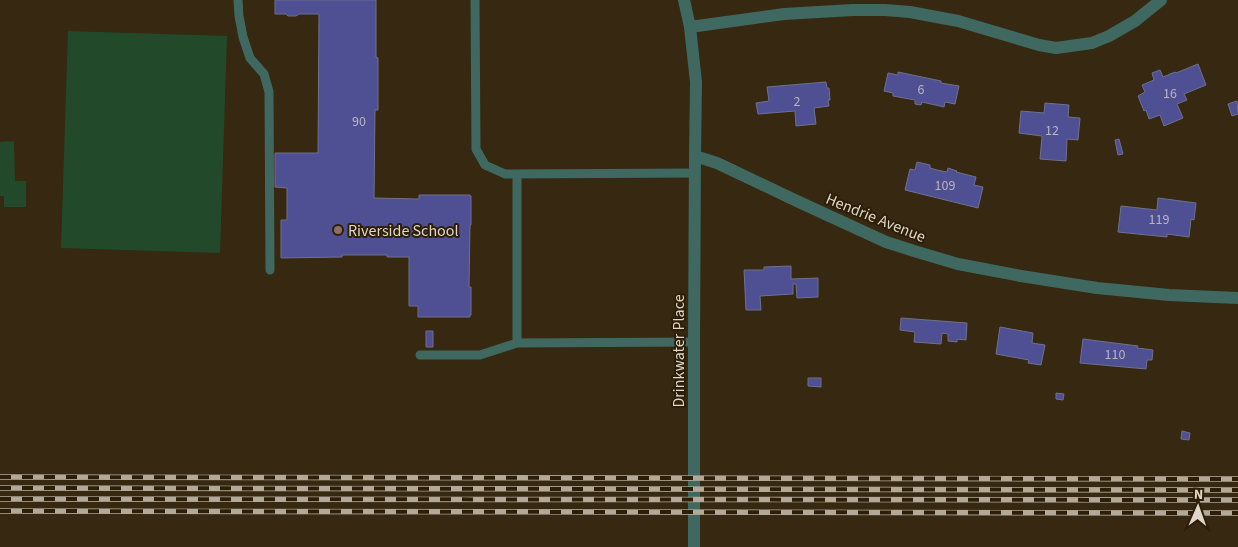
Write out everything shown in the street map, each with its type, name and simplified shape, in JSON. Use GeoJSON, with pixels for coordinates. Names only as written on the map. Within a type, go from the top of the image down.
{"type":"FeatureCollection","features":[{"type":"Feature","properties":{"kind":"street"},"geometry":{"type":"LineString","coordinates":[[684,0],[690,27],[696,82],[695,156]]}},
{"type":"Feature","properties":{"kind":"street"},"geometry":{"type":"LineString","coordinates":[[690,27],[784,14],[885,10],[910,12],[958,21],[1039,45],[1056,48],[1092,43],[1109,36],[1135,21],[1161,0]]}},
{"type":"Feature","properties":{"kind":"street","name":"Drinkwater Place"},"geometry":{"type":"LineString","coordinates":[[694,543],[695,156]]}},
{"type":"Feature","properties":{"kind":"street","name":"Hendrie Avenue"},"geometry":{"type":"LineString","coordinates":[[695,156],[717,163],[886,242],[958,264],[1096,288],[1169,295],[1238,298]]}},
{"type":"Feature","properties":{"kind":"lane"},"geometry":{"type":"LineString","coordinates":[[238,0],[242,37],[250,58],[264,74],[269,92],[270,270]]}},
{"type":"Feature","properties":{"kind":"lane"},"geometry":{"type":"LineString","coordinates":[[475,0],[476,149],[485,165],[505,174],[695,173]]}},
{"type":"Feature","properties":{"kind":"lane"},"geometry":{"type":"LineString","coordinates":[[516,174],[516,343]]}},
{"type":"Feature","properties":{"kind":"lane"},"geometry":{"type":"LineString","coordinates":[[420,355],[480,355],[516,343],[694,342]]}},
{"type":"Feature","properties":{"kind":"green space"},"geometry":{"type":"Polygon","coordinates":[[[68,31],[227,36],[220,253],[61,248],[68,31]]]}},
{"type":"Feature","properties":{"kind":"green space"},"geometry":{"type":"Polygon","coordinates":[[[14,141],[15,181],[26,181],[26,207],[4,207],[4,196],[0,196],[0,142],[14,141]]]}},
{"type":"Feature","properties":{"kind":"building"},"geometry":{"type":"Polygon","coordinates":[[[275,0],[376,0],[378,110],[375,110],[374,198],[419,199],[419,195],[471,196],[470,317],[418,317],[418,306],[409,306],[409,257],[342,255],[342,257],[281,258],[281,220],[287,220],[287,188],[275,187],[275,153],[318,153],[319,14],[288,16],[286,14],[275,14],[275,0]]]}},
{"type":"Feature","properties":{"kind":"building"},"geometry":{"type":"Polygon","coordinates":[[[1198,64],[1206,85],[1184,94],[1187,100],[1177,104],[1183,118],[1164,126],[1160,115],[1149,119],[1138,96],[1145,92],[1142,85],[1154,80],[1152,73],[1160,70],[1163,77],[1198,64]]]}},
{"type":"Feature","properties":{"kind":"building"},"geometry":{"type":"Polygon","coordinates":[[[898,72],[959,86],[955,104],[945,102],[944,107],[922,102],[921,105],[915,104],[915,100],[893,96],[893,93],[884,91],[888,73],[898,75],[898,72]]]}},
{"type":"Feature","properties":{"kind":"building"},"geometry":{"type":"Polygon","coordinates":[[[826,82],[827,88],[829,88],[829,106],[814,108],[816,124],[796,126],[795,111],[758,114],[756,103],[769,101],[767,87],[826,82]]]}},
{"type":"Feature","properties":{"kind":"building"},"geometry":{"type":"Polygon","coordinates":[[[1237,101],[1238,114],[1232,116],[1228,104],[1237,101]]]}},
{"type":"Feature","properties":{"kind":"building"},"geometry":{"type":"Polygon","coordinates":[[[1045,103],[1069,105],[1068,117],[1080,118],[1078,140],[1067,139],[1066,161],[1040,159],[1042,136],[1019,133],[1021,111],[1044,113],[1045,103]]]}},
{"type":"Feature","properties":{"kind":"building"},"geometry":{"type":"Polygon","coordinates":[[[1119,139],[1123,154],[1118,155],[1115,140],[1119,139]]]}},
{"type":"Feature","properties":{"kind":"building"},"geometry":{"type":"Polygon","coordinates":[[[917,162],[930,165],[930,168],[937,170],[947,172],[948,168],[976,177],[974,185],[983,187],[978,208],[905,190],[910,169],[915,170],[917,162]]]}},
{"type":"Feature","properties":{"kind":"building"},"geometry":{"type":"Polygon","coordinates":[[[1158,198],[1196,203],[1194,220],[1191,219],[1189,237],[1167,234],[1167,237],[1118,232],[1121,206],[1157,210],[1158,198]]]}},
{"type":"Feature","properties":{"kind":"building"},"geometry":{"type":"Polygon","coordinates":[[[791,266],[791,279],[818,278],[818,297],[797,298],[796,284],[793,284],[793,294],[760,296],[761,310],[746,310],[744,270],[764,270],[764,267],[791,266]]]}},
{"type":"Feature","properties":{"kind":"building"},"geometry":{"type":"Polygon","coordinates":[[[901,318],[967,323],[966,340],[948,341],[948,334],[942,333],[941,344],[914,342],[915,332],[900,330],[901,318]]]}},
{"type":"Feature","properties":{"kind":"building"},"geometry":{"type":"Polygon","coordinates":[[[1000,327],[1033,333],[1032,343],[1045,345],[1041,365],[1028,363],[1029,360],[996,354],[1000,327]]]}},
{"type":"Feature","properties":{"kind":"building"},"geometry":{"type":"Polygon","coordinates":[[[426,331],[433,331],[433,347],[426,347],[426,331]]]}},
{"type":"Feature","properties":{"kind":"building"},"geometry":{"type":"Polygon","coordinates":[[[1083,339],[1138,346],[1137,348],[1153,350],[1152,360],[1147,360],[1146,369],[1080,363],[1083,339]]]}},
{"type":"Feature","properties":{"kind":"building"},"geometry":{"type":"Polygon","coordinates":[[[808,378],[821,378],[821,387],[808,386],[808,378]]]}},
{"type":"Feature","properties":{"kind":"building"},"geometry":{"type":"Polygon","coordinates":[[[1056,393],[1064,394],[1063,400],[1056,399],[1056,393]]]}},
{"type":"Feature","properties":{"kind":"building"},"geometry":{"type":"Polygon","coordinates":[[[1182,431],[1190,433],[1189,440],[1181,439],[1182,431]]]}},
{"type":"Feature","properties":{"kind":"railway"},"geometry":{"type":"LineString","coordinates":[[0,477],[1238,479]]}},
{"type":"Feature","properties":{"kind":"railway"},"geometry":{"type":"LineString","coordinates":[[0,488],[1238,490]]}},
{"type":"Feature","properties":{"kind":"railway"},"geometry":{"type":"LineString","coordinates":[[0,499],[1238,500]]}},
{"type":"Feature","properties":{"kind":"railway"},"geometry":{"type":"LineString","coordinates":[[0,511],[1238,513]]}},
{"type":"Feature","properties":{"kind":"place","name":"Riverside School"},"geometry":{"type":"Point","coordinates":[338,230]}}]}
